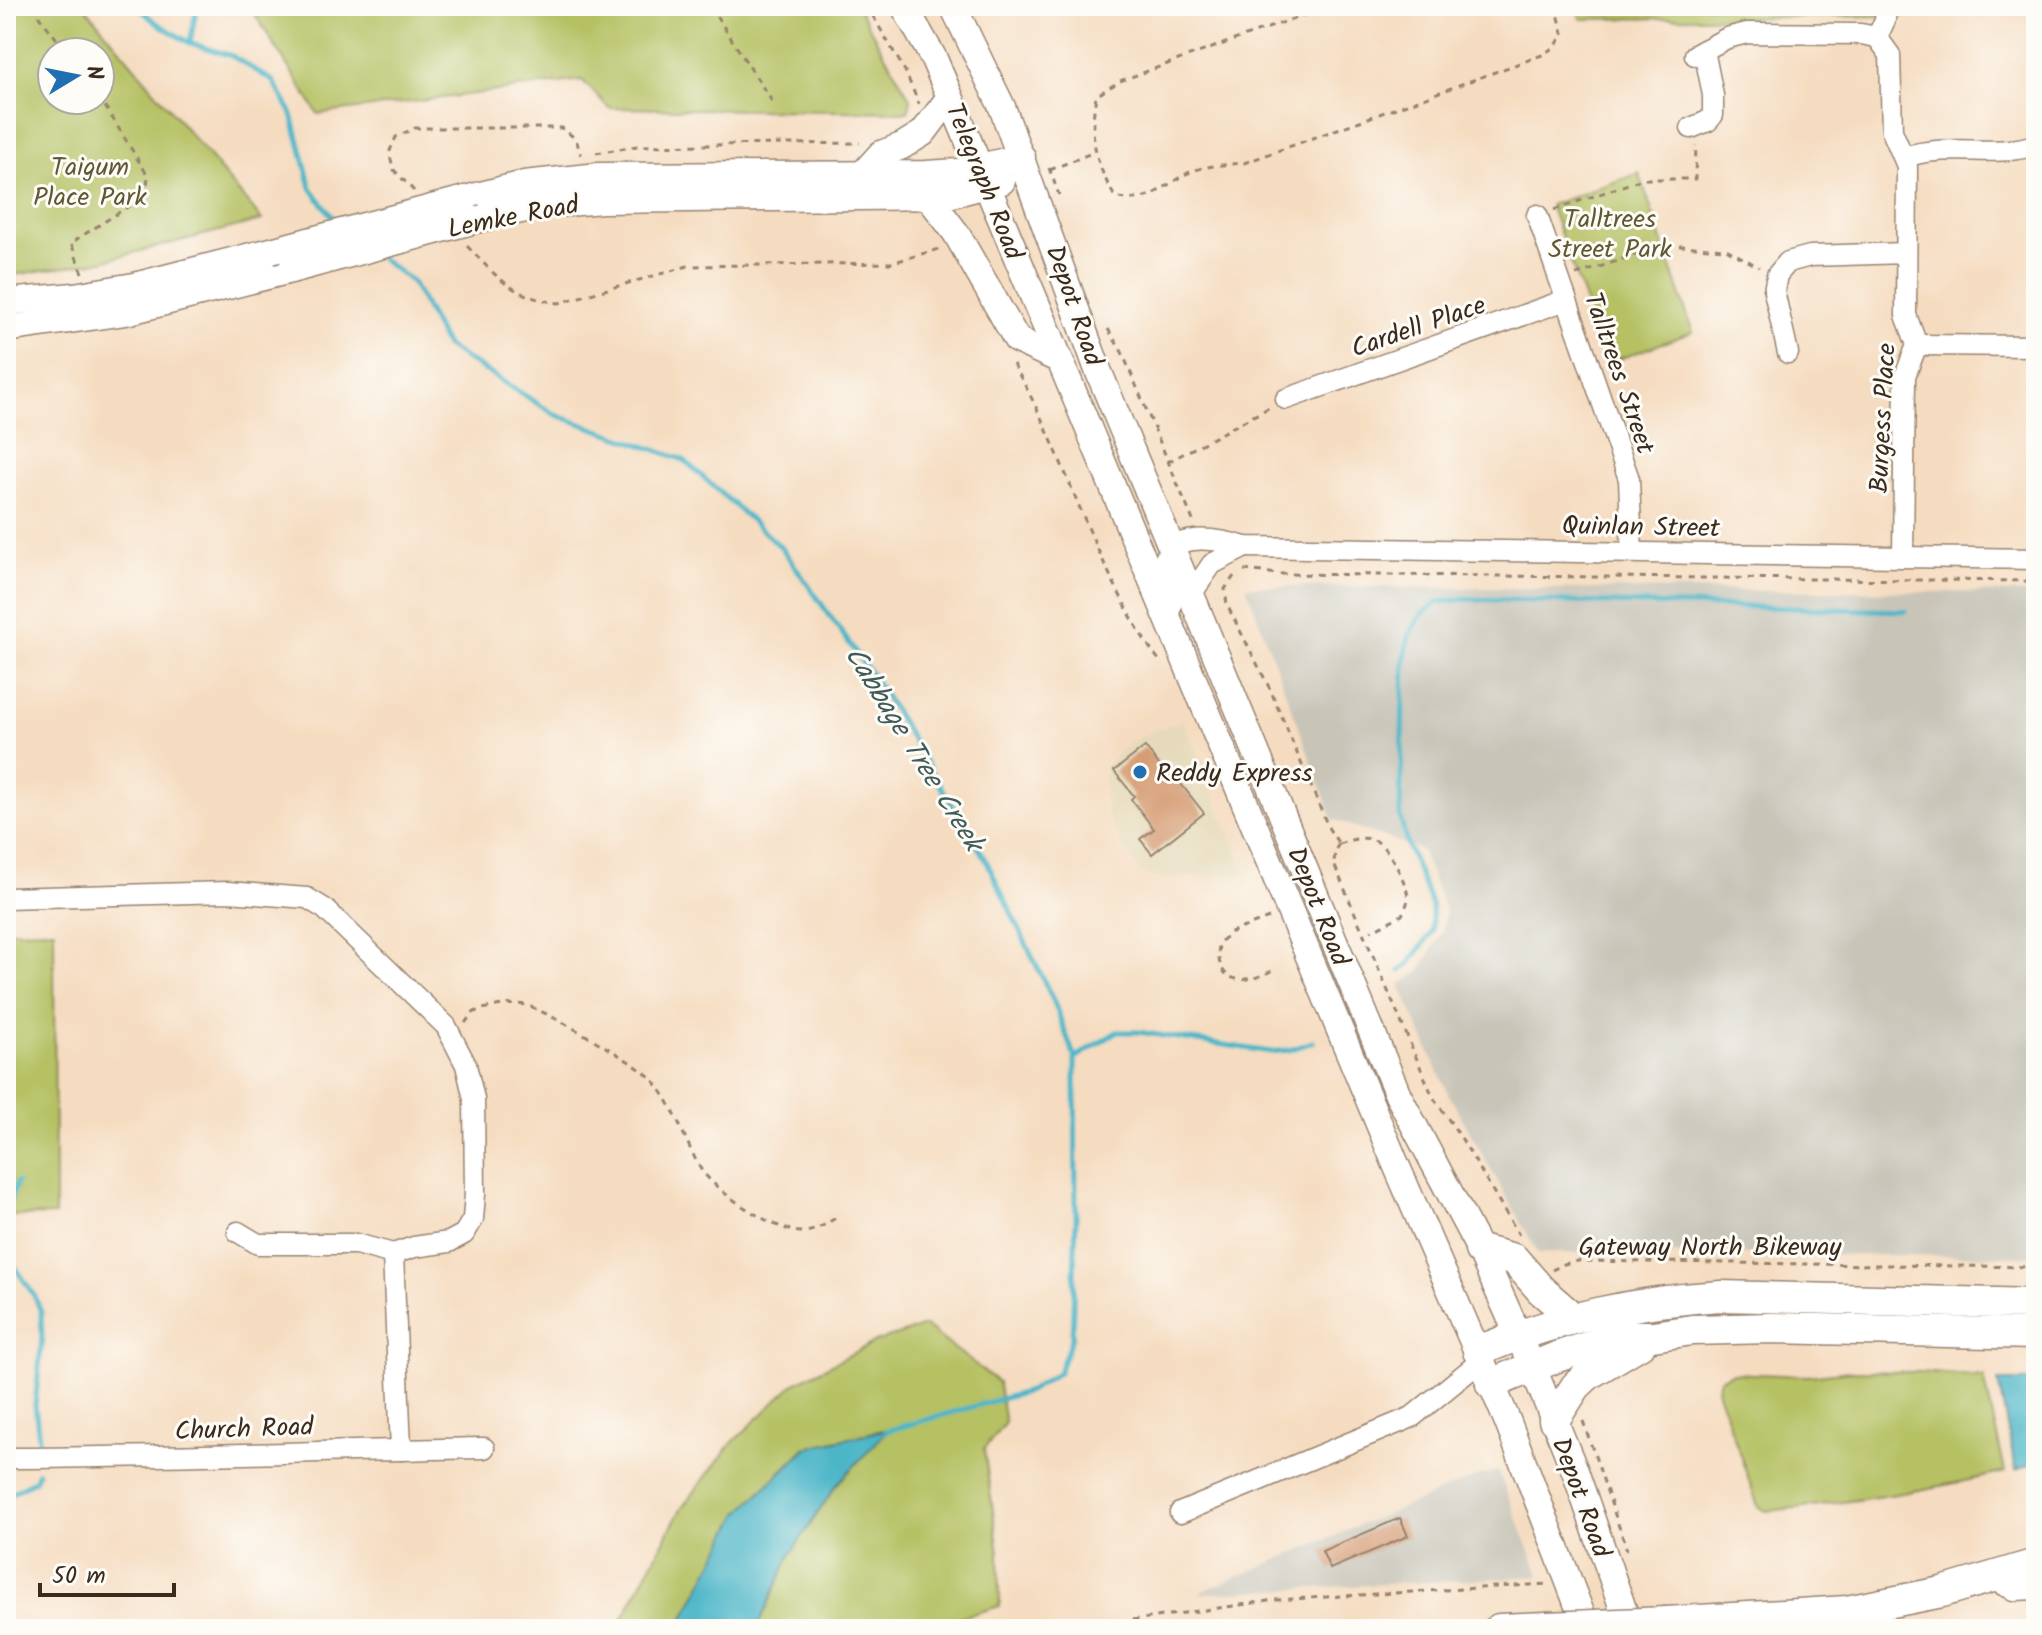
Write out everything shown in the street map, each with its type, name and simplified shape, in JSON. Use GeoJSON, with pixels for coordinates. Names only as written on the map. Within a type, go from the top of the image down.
{"type":"FeatureCollection","features":[{"type":"Feature","properties":{"kind":"highway"},"geometry":{"type":"LineString","coordinates":[[1480,1250],[1514,1259],[1541,1290],[1572,1317]]}},
{"type":"Feature","properties":{"kind":"highway"},"geometry":{"type":"LineString","coordinates":[[1484,1365],[1517,1335],[1572,1317],[1630,1305],[1721,1296],[2036,1304]]}},
{"type":"Feature","properties":{"kind":"highway"},"geometry":{"type":"LineString","coordinates":[[1484,1365],[1533,1368],[1619,1336],[1653,1336],[1692,1330],[1771,1328],[2036,1334]]}},
{"type":"Feature","properties":{"kind":"highway"},"geometry":{"type":"LineString","coordinates":[[1569,1419],[1576,1386],[1589,1374],[1653,1336]]}},
{"type":"Feature","properties":{"kind":"highway"},"geometry":{"type":"LineString","coordinates":[[1499,1629],[1847,1611],[1911,1599],[2036,1564]]}},
{"type":"Feature","properties":{"kind":"main road","name":"Telegraph Road"},"geometry":{"type":"LineString","coordinates":[[904,6],[934,59],[1060,360]]}},
{"type":"Feature","properties":{"kind":"main road","name":"Telegraph Road"},"geometry":{"type":"LineString","coordinates":[[953,6],[1037,165]]}},
{"type":"Feature","properties":{"kind":"main road"},"geometry":{"type":"LineString","coordinates":[[862,175],[881,154],[923,133],[950,97]]}},
{"type":"Feature","properties":{"kind":"main road","name":"Lemke Road"},"geometry":{"type":"LineString","coordinates":[[6,302],[74,296],[134,286],[524,184],[599,176],[926,174],[983,177],[1037,165]]}},
{"type":"Feature","properties":{"kind":"main road","name":"Depot Road"},"geometry":{"type":"LineString","coordinates":[[1037,165],[1098,370],[1398,1095],[1480,1250],[1533,1368],[1569,1419],[1575,1471],[1630,1629]]}},
{"type":"Feature","properties":{"kind":"main road","name":"Lemke Road"},"geometry":{"type":"LineString","coordinates":[[6,329],[126,312],[483,218],[545,205],[602,200],[955,195],[983,177]]}},
{"type":"Feature","properties":{"kind":"main road"},"geometry":{"type":"LineString","coordinates":[[928,196],[956,233],[1017,340],[1060,360]]}},
{"type":"Feature","properties":{"kind":"main road","name":"Depot Road"},"geometry":{"type":"LineString","coordinates":[[1060,360],[1397,1167],[1484,1365],[1587,1629]]}},
{"type":"Feature","properties":{"kind":"street"},"geometry":{"type":"LineString","coordinates":[[1693,127],[1712,119],[1714,110],[1713,95],[1699,52],[1727,38],[1747,33],[1861,34],[1877,37],[1885,20],[1886,6]]}},
{"type":"Feature","properties":{"kind":"street","name":"Burgess Place"},"geometry":{"type":"LineString","coordinates":[[1877,37],[1890,55],[1892,131],[1907,166],[1906,320],[1917,345],[1905,376],[1903,556]]}},
{"type":"Feature","properties":{"kind":"street"},"geometry":{"type":"LineString","coordinates":[[1905,157],[1931,150],[2014,149],[2036,144]]}},
{"type":"Feature","properties":{"kind":"street","name":"Talltrees Street"},"geometry":{"type":"LineString","coordinates":[[1537,215],[1629,479],[1632,552]]}},
{"type":"Feature","properties":{"kind":"street"},"geometry":{"type":"LineString","coordinates":[[1788,353],[1775,298],[1777,275],[1788,262],[1801,257],[1906,253]]}},
{"type":"Feature","properties":{"kind":"street","name":"Cardell Place"},"geometry":{"type":"LineString","coordinates":[[1286,399],[1563,291]]}},
{"type":"Feature","properties":{"kind":"street"},"geometry":{"type":"LineString","coordinates":[[1917,345],[2036,346]]}},
{"type":"Feature","properties":{"kind":"street","name":"Quinlan Street"},"geometry":{"type":"LineString","coordinates":[[1172,549],[1200,539],[1245,547],[2036,559]]}},
{"type":"Feature","properties":{"kind":"street","name":"Quinlan Street"},"geometry":{"type":"LineString","coordinates":[[1190,596],[1212,564],[1245,547]]}},
{"type":"Feature","properties":{"kind":"street"},"geometry":{"type":"LineString","coordinates":[[1170,625],[1172,600],[1164,572],[1165,560],[1172,549]]}},
{"type":"Feature","properties":{"kind":"street"},"geometry":{"type":"LineString","coordinates":[[6,898],[228,892],[307,898],[336,919],[446,1026],[466,1065],[474,1099],[476,1179],[473,1219],[464,1234],[449,1242],[414,1247],[393,1254],[356,1244],[258,1244],[238,1232]]}},
{"type":"Feature","properties":{"kind":"street"},"geometry":{"type":"LineString","coordinates":[[393,1254],[401,1450]]}},
{"type":"Feature","properties":{"kind":"street"},"geometry":{"type":"LineString","coordinates":[[1180,1513],[1412,1417],[1484,1365]]}},
{"type":"Feature","properties":{"kind":"street","name":"Church Road"},"geometry":{"type":"LineString","coordinates":[[6,1458],[137,1458],[259,1452],[484,1448]]}},
{"type":"Feature","properties":{"kind":"street"},"geometry":{"type":"LineString","coordinates":[[1990,1579],[2014,1590],[2036,1589]]}},
{"type":"Feature","properties":{"kind":"path"},"geometry":{"type":"LineString","coordinates":[[31,6],[54,36]]}},
{"type":"Feature","properties":{"kind":"path"},"geometry":{"type":"LineString","coordinates":[[710,6],[775,106]]}},
{"type":"Feature","properties":{"kind":"path"},"geometry":{"type":"LineString","coordinates":[[867,6],[905,71],[918,100],[919,111]]}},
{"type":"Feature","properties":{"kind":"path"},"geometry":{"type":"LineString","coordinates":[[1329,6],[1120,81],[1096,96],[1094,152],[1115,197],[1133,201],[1160,192],[1187,174],[1205,168],[1244,163],[1542,55],[1556,46],[1563,33],[1556,6]]}},
{"type":"Feature","properties":{"kind":"path"},"geometry":{"type":"LineString","coordinates":[[82,273],[71,243],[146,195],[148,176],[111,116]]}},
{"type":"Feature","properties":{"kind":"path"},"geometry":{"type":"LineString","coordinates":[[1537,215],[1642,179],[1695,179],[1693,127]]}},
{"type":"Feature","properties":{"kind":"path"},"geometry":{"type":"LineString","coordinates":[[420,197],[394,170],[389,153],[396,137],[415,128],[562,128],[576,139],[581,155]]}},
{"type":"Feature","properties":{"kind":"path"},"geometry":{"type":"LineString","coordinates":[[596,153],[637,146],[872,142]]}},
{"type":"Feature","properties":{"kind":"path"},"geometry":{"type":"LineString","coordinates":[[1062,204],[1037,165],[1094,152]]}},
{"type":"Feature","properties":{"kind":"path"},"geometry":{"type":"LineString","coordinates":[[461,241],[507,287],[538,300],[559,303],[688,266],[891,263],[943,248]]}},
{"type":"Feature","properties":{"kind":"path"},"geometry":{"type":"LineString","coordinates":[[1563,291],[1664,245],[1726,249],[1777,275]]}},
{"type":"Feature","properties":{"kind":"path"},"geometry":{"type":"LineString","coordinates":[[1104,324],[1122,352],[1196,530]]}},
{"type":"Feature","properties":{"kind":"path"},"geometry":{"type":"LineString","coordinates":[[1008,355],[1035,401],[1091,538],[1143,640],[1161,662]]}},
{"type":"Feature","properties":{"kind":"path"},"geometry":{"type":"LineString","coordinates":[[1168,462],[1286,399]]}},
{"type":"Feature","properties":{"kind":"path"},"geometry":{"type":"LineString","coordinates":[[1524,1244],[1460,1136],[1433,1097],[1334,864],[1339,844],[1329,829],[1270,689],[1227,605],[1225,589],[1233,576],[1245,570],[1279,574],[2036,581]]}},
{"type":"Feature","properties":{"kind":"path"},"geometry":{"type":"LineString","coordinates":[[1339,844],[1368,838],[1377,841],[1384,847],[1406,888],[1408,899],[1402,915],[1371,931]]}},
{"type":"Feature","properties":{"kind":"path"},"geometry":{"type":"LineString","coordinates":[[1269,918],[1231,932],[1219,943],[1217,956],[1223,971],[1232,979],[1245,981],[1276,969]]}},
{"type":"Feature","properties":{"kind":"path"},"geometry":{"type":"LineString","coordinates":[[452,1038],[473,1012],[505,1005],[525,1005],[650,1076],[665,1095],[700,1170],[727,1195],[773,1224],[800,1232],[817,1228],[839,1216]]}},
{"type":"Feature","properties":{"kind":"path","name":"Gateway North Bikeway"},"geometry":{"type":"LineString","coordinates":[[1545,1269],[1552,1270],[1578,1261],[2036,1267]]}},
{"type":"Feature","properties":{"kind":"path"},"geometry":{"type":"LineString","coordinates":[[1569,1419],[1630,1558]]}},
{"type":"Feature","properties":{"kind":"path"},"geometry":{"type":"LineString","coordinates":[[1025,1629],[1142,1619],[1275,1600],[1549,1584]]}},
{"type":"Feature","properties":{"kind":"shaded area"},"geometry":{"type":"Polygon","coordinates":[[[1246,586],[2036,593],[2036,1256],[1538,1253],[1448,1093],[1400,985],[1419,972],[1442,933],[1446,912],[1421,850],[1333,819],[1246,586]]]}},
{"type":"Feature","properties":{"kind":"shaded area"},"geometry":{"type":"Polygon","coordinates":[[[1183,720],[1246,874],[1161,879],[1142,873],[1123,847],[1107,814],[1104,781],[1107,766],[1127,744],[1183,720]]]}},
{"type":"Feature","properties":{"kind":"shaded area"},"geometry":{"type":"Polygon","coordinates":[[[1498,1471],[1540,1576],[1196,1594],[1480,1475],[1498,1471]]]}},
{"type":"Feature","properties":{"kind":"green space","name":"Taigum Place Park"},"geometry":{"type":"Polygon","coordinates":[[[6,6],[84,6],[109,36],[36,36],[36,116],[116,116],[116,44],[262,220],[102,261],[6,276],[6,6]]]}},
{"type":"Feature","properties":{"kind":"green space"},"geometry":{"type":"Polygon","coordinates":[[[245,6],[857,6],[911,100],[908,112],[609,108],[582,80],[318,114],[256,16],[245,6]]]}},
{"type":"Feature","properties":{"kind":"green space"},"geometry":{"type":"Polygon","coordinates":[[[1576,6],[1904,6],[1904,16],[1581,19],[1576,6]]]}},
{"type":"Feature","properties":{"kind":"green space","name":"Talltrees Street Park"},"geometry":{"type":"Polygon","coordinates":[[[1639,173],[1693,332],[1608,363],[1550,205],[1639,173]]]}},
{"type":"Feature","properties":{"kind":"green space"},"geometry":{"type":"Polygon","coordinates":[[[54,930],[55,1215],[6,1216],[6,931],[54,930]]]}},
{"type":"Feature","properties":{"kind":"green space"},"geometry":{"type":"Polygon","coordinates":[[[925,1326],[998,1382],[1005,1423],[984,1449],[999,1553],[1000,1606],[920,1629],[757,1629],[790,1555],[837,1484],[887,1429],[805,1448],[739,1513],[678,1629],[617,1629],[681,1509],[733,1442],[795,1383],[875,1342],[925,1326]]]}},
{"type":"Feature","properties":{"kind":"green space"},"geometry":{"type":"Polygon","coordinates":[[[1850,1371],[1984,1377],[2005,1472],[1856,1500],[1766,1511],[1758,1506],[1717,1389],[1720,1379],[1731,1373],[1808,1376],[1850,1371]]]}},
{"type":"Feature","properties":{"kind":"water"},"geometry":{"type":"Polygon","coordinates":[[[1998,1381],[2036,1381],[2036,1463],[2016,1470],[1998,1381]]]}},
{"type":"Feature","properties":{"kind":"water"},"geometry":{"type":"Polygon","coordinates":[[[889,1429],[837,1484],[790,1555],[757,1629],[678,1629],[739,1513],[806,1448],[889,1429]]]}},
{"type":"Feature","properties":{"kind":"building"},"geometry":{"type":"Polygon","coordinates":[[[1145,747],[1165,772],[1169,769],[1204,813],[1152,854],[1140,839],[1154,829],[1114,771],[1145,747]]]}},
{"type":"Feature","properties":{"kind":"building"},"geometry":{"type":"Polygon","coordinates":[[[1400,1518],[1408,1536],[1330,1569],[1322,1551],[1400,1518]]]}},
{"type":"Feature","properties":{"kind":"waterway","name":"Cabbage Tree Creek"},"geometry":{"type":"LineString","coordinates":[[137,6],[155,22],[190,43],[232,56],[273,81],[292,114],[311,188],[337,223]]}},
{"type":"Feature","properties":{"kind":"waterway"},"geometry":{"type":"LineString","coordinates":[[190,43],[197,6]]}},
{"type":"Feature","properties":{"kind":"waterway","name":"Cabbage Tree Creek"},"geometry":{"type":"LineString","coordinates":[[379,257],[412,282],[446,346],[556,415],[684,460],[782,548],[878,684],[986,860],[1054,1002],[1075,1058],[1076,1218],[1072,1337],[1059,1372],[1029,1391],[886,1431]]}},
{"type":"Feature","properties":{"kind":"waterway"},"geometry":{"type":"LineString","coordinates":[[1400,971],[1409,964],[1432,932],[1432,906],[1407,844],[1400,816],[1404,662],[1409,635],[1422,614],[1438,602],[1464,599],[1906,611]]}},
{"type":"Feature","properties":{"kind":"waterway"},"geometry":{"type":"LineString","coordinates":[[1075,1058],[1117,1032],[1138,1032],[1271,1052],[1313,1042]]}},
{"type":"Feature","properties":{"kind":"waterway"},"geometry":{"type":"LineString","coordinates":[[6,1211],[17,1182]]}},
{"type":"Feature","properties":{"kind":"waterway"},"geometry":{"type":"LineString","coordinates":[[6,1253],[35,1297],[41,1312],[42,1338],[35,1405],[39,1439]]}},
{"type":"Feature","properties":{"kind":"waterway"},"geometry":{"type":"LineString","coordinates":[[6,1496],[34,1481],[38,1472]]}},
{"type":"Feature","properties":{"kind":"place","name":"Reddy Express"},"geometry":{"type":"Point","coordinates":[1140,772]}}]}
